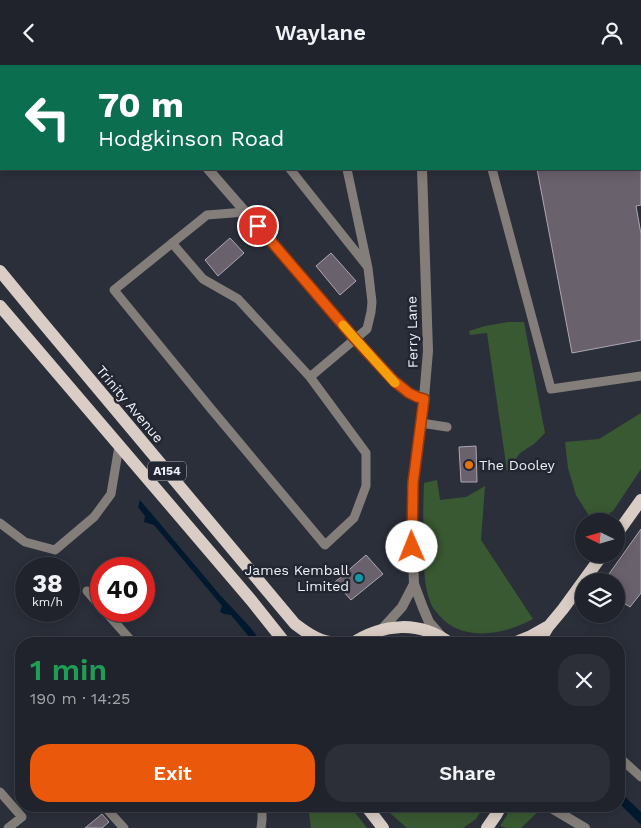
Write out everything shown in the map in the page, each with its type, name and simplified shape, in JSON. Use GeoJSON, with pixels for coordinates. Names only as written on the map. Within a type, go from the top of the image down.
{"type":"FeatureCollection","features":[{"type":"Feature","properties":{"kind":"main road","name":"Trinity Avenue"},"geometry":{"type":"LineString","coordinates":[[0,271],[296,623],[314,637]]}},
{"type":"Feature","properties":{"kind":"main road","name":"A154"},"geometry":{"type":"LineString","coordinates":[[0,306],[280,637]]}},
{"type":"Feature","properties":{"kind":"main road"},"geometry":{"type":"LineString","coordinates":[[625,522],[641,500]]}},
{"type":"Feature","properties":{"kind":"main road"},"geometry":{"type":"LineString","coordinates":[[542,637],[596,563]]}},
{"type":"Feature","properties":{"kind":"main road"},"geometry":{"type":"LineString","coordinates":[[363,637],[382,629],[401,627],[422,629],[440,637]]}},
{"type":"Feature","properties":{"kind":"main road"},"geometry":{"type":"LineString","coordinates":[[528,637],[548,627]]}},
{"type":"Feature","properties":{"kind":"main road"},"geometry":{"type":"LineString","coordinates":[[370,812],[382,828]]}},
{"type":"Feature","properties":{"kind":"main road"},"geometry":{"type":"LineString","coordinates":[[487,828],[498,812]]}},
{"type":"Feature","properties":{"kind":"street"},"geometry":{"type":"LineString","coordinates":[[209,170],[355,339],[401,387],[409,393],[424,399]]}},
{"type":"Feature","properties":{"kind":"street","name":"Ferry Lane"},"geometry":{"type":"LineString","coordinates":[[422,170],[428,332],[427,370],[412,502],[414,584],[422,608],[443,637]]}},
{"type":"Feature","properties":{"kind":"street","name":"Ferry Lane"},"geometry":{"type":"LineString","coordinates":[[382,629],[402,607],[414,584]]}},
{"type":"Feature","properties":{"kind":"street"},"geometry":{"type":"LineString","coordinates":[[558,812],[584,828]]}},
{"type":"Feature","properties":{"kind":"lane"},"geometry":{"type":"LineString","coordinates":[[291,170],[368,268]]}},
{"type":"Feature","properties":{"kind":"lane"},"geometry":{"type":"LineString","coordinates":[[310,377],[367,329],[369,321],[372,302],[368,268],[347,170]]}},
{"type":"Feature","properties":{"kind":"lane"},"geometry":{"type":"LineString","coordinates":[[492,170],[552,389],[641,376]]}},
{"type":"Feature","properties":{"kind":"lane"},"geometry":{"type":"LineString","coordinates":[[172,243],[203,279],[238,299],[310,377],[366,453],[366,486],[354,518],[326,545],[114,290],[172,243],[207,215],[245,212]]}},
{"type":"Feature","properties":{"kind":"lane"},"geometry":{"type":"LineString","coordinates":[[421,423],[447,427]]}},
{"type":"Feature","properties":{"kind":"lane"},"geometry":{"type":"LineString","coordinates":[[0,523],[25,542],[55,550],[94,517],[111,494],[119,446]]}},
{"type":"Feature","properties":{"kind":"lane"},"geometry":{"type":"LineString","coordinates":[[87,591],[90,594]]}},
{"type":"Feature","properties":{"kind":"lane"},"geometry":{"type":"LineString","coordinates":[[115,622],[128,637]]}},
{"type":"Feature","properties":{"kind":"lane"},"geometry":{"type":"LineString","coordinates":[[625,762],[641,777]]}},
{"type":"Feature","properties":{"kind":"lane"},"geometry":{"type":"LineString","coordinates":[[0,792],[15,809]]}},
{"type":"Feature","properties":{"kind":"lane"},"geometry":{"type":"LineString","coordinates":[[8,828],[22,817],[18,812]]}},
{"type":"Feature","properties":{"kind":"lane"},"geometry":{"type":"LineString","coordinates":[[109,812],[124,828]]}},
{"type":"Feature","properties":{"kind":"lane"},"geometry":{"type":"LineString","coordinates":[[261,828],[262,812]]}},
{"type":"Feature","properties":{"kind":"green space"},"geometry":{"type":"Polygon","coordinates":[[[508,322],[524,322],[545,433],[534,444],[520,453],[507,471],[487,333],[470,335],[469,331],[508,322]]]}},
{"type":"Feature","properties":{"kind":"green space"},"geometry":{"type":"Polygon","coordinates":[[[641,413],[641,469],[613,511],[610,513],[587,513],[576,495],[568,468],[565,442],[599,439],[641,413]]]}},
{"type":"Feature","properties":{"kind":"green space"},"geometry":{"type":"Polygon","coordinates":[[[437,480],[440,500],[466,497],[485,486],[481,540],[533,619],[522,625],[496,632],[471,633],[447,623],[433,608],[428,595],[425,577],[424,483],[437,480]]]}},
{"type":"Feature","properties":{"kind":"green space"},"geometry":{"type":"Polygon","coordinates":[[[309,812],[355,812],[367,828],[311,828],[309,812]]]}},
{"type":"Feature","properties":{"kind":"green space"},"geometry":{"type":"Polygon","coordinates":[[[390,812],[480,812],[476,819],[463,828],[407,828],[390,812]]]}},
{"type":"Feature","properties":{"kind":"green space"},"geometry":{"type":"Polygon","coordinates":[[[508,812],[538,812],[521,828],[500,826],[508,812]]]}},
{"type":"Feature","properties":{"kind":"water"},"geometry":{"type":"Polygon","coordinates":[[[140,500],[258,637],[249,637],[231,615],[220,612],[222,606],[154,525],[144,522],[145,516],[138,507],[140,500]]]}},
{"type":"Feature","properties":{"kind":"water"},"geometry":{"type":"Polygon","coordinates":[[[625,797],[641,812],[641,825],[625,809],[625,797]]]}},
{"type":"Feature","properties":{"kind":"building"},"geometry":{"type":"Polygon","coordinates":[[[537,170],[641,170],[641,205],[636,206],[641,234],[641,340],[572,353],[537,170]]]}},
{"type":"Feature","properties":{"kind":"building"},"geometry":{"type":"Polygon","coordinates":[[[230,238],[244,253],[218,276],[205,260],[230,238]]]}},
{"type":"Feature","properties":{"kind":"building"},"geometry":{"type":"Polygon","coordinates":[[[331,253],[356,281],[340,295],[316,266],[331,253]]]}},
{"type":"Feature","properties":{"kind":"building"},"geometry":{"type":"Polygon","coordinates":[[[476,446],[477,482],[461,482],[459,447],[476,446]]]}},
{"type":"Feature","properties":{"kind":"building"},"geometry":{"type":"Polygon","coordinates":[[[641,529],[641,593],[630,607],[625,604],[625,573],[610,573],[617,563],[625,563],[625,551],[641,529]]]}},
{"type":"Feature","properties":{"kind":"building","name":"James Kemball Limited"},"geometry":{"type":"Polygon","coordinates":[[[366,555],[383,574],[351,600],[335,582],[366,555]]]}},
{"type":"Feature","properties":{"kind":"building"},"geometry":{"type":"Polygon","coordinates":[[[102,814],[109,822],[102,828],[85,828],[102,814]]]}},
{"type":"Feature","properties":{"kind":"slow traffic"},"geometry":{"type":"LineString","coordinates":[[343,325],[395,383]]}},
{"type":"Feature","properties":{"kind":"place","name":"The Dooley"},"geometry":{"type":"Point","coordinates":[469,465]}},
{"type":"Feature","properties":{"kind":"place","name":"James Kemball Limited"},"geometry":{"type":"Point","coordinates":[359,578]}},
{"type":"Feature","properties":{"kind":"route"},"geometry":{"type":"LineString","coordinates":[[258,226],[355,339],[394,381],[409,393],[424,399],[413,483],[412,547]]}}]}
